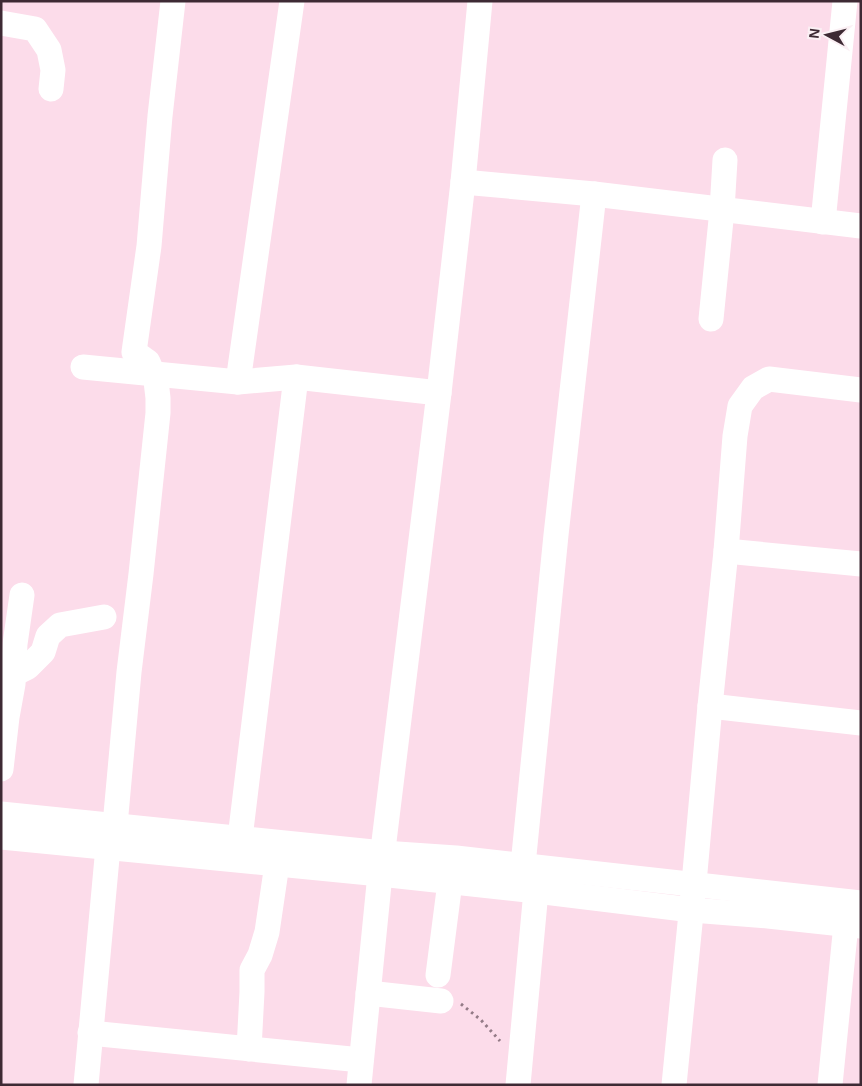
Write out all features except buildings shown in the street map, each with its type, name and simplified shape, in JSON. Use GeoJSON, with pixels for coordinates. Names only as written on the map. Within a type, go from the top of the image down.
{"type":"FeatureCollection","features":[{"type":"Feature","properties":{"kind":"street"},"geometry":{"type":"LineString","coordinates":[[86,1085],[111,836],[158,413],[156,381],[148,362],[134,352],[149,246],[160,116],[173,1]]}},
{"type":"Feature","properties":{"kind":"street"},"geometry":{"type":"LineString","coordinates":[[238,382],[292,1]]}},
{"type":"Feature","properties":{"kind":"street"},"geometry":{"type":"LineString","coordinates":[[359,1085],[381,864],[463,182],[480,1]]}},
{"type":"Feature","properties":{"kind":"street"},"geometry":{"type":"LineString","coordinates":[[823,222],[845,1]]}},
{"type":"Feature","properties":{"kind":"street"},"geometry":{"type":"LineString","coordinates":[[1,23],[35,29],[49,50],[53,70],[50,89]]}},
{"type":"Feature","properties":{"kind":"street"},"geometry":{"type":"LineString","coordinates":[[711,319],[725,160]]}},
{"type":"Feature","properties":{"kind":"street"},"geometry":{"type":"LineString","coordinates":[[463,182],[594,194],[861,226]]}},
{"type":"Feature","properties":{"kind":"street"},"geometry":{"type":"LineString","coordinates":[[523,865],[594,194]]}},
{"type":"Feature","properties":{"kind":"street"},"geometry":{"type":"LineString","coordinates":[[84,367],[238,382],[296,377],[439,393]]}},
{"type":"Feature","properties":{"kind":"street"},"geometry":{"type":"LineString","coordinates":[[240,838],[296,377]]}},
{"type":"Feature","properties":{"kind":"street"},"geometry":{"type":"LineString","coordinates":[[674,1085],[726,551],[735,436],[740,406],[753,388],[769,378],[861,390]]}},
{"type":"Feature","properties":{"kind":"street"},"geometry":{"type":"LineString","coordinates":[[726,551],[861,564]]}},
{"type":"Feature","properties":{"kind":"street"},"geometry":{"type":"LineString","coordinates":[[1,768],[13,684],[16,632],[22,595]]}},
{"type":"Feature","properties":{"kind":"street"},"geometry":{"type":"LineString","coordinates":[[14,674],[28,667],[43,652],[48,636],[60,625],[104,617]]}},
{"type":"Feature","properties":{"kind":"street"},"geometry":{"type":"LineString","coordinates":[[16,632],[52,632]]}},
{"type":"Feature","properties":{"kind":"street"},"geometry":{"type":"LineString","coordinates":[[710,706],[861,723]]}},
{"type":"Feature","properties":{"kind":"street"},"geometry":{"type":"LineString","coordinates":[[1,814],[111,836],[277,864],[381,864],[456,858],[861,903]]}},
{"type":"Feature","properties":{"kind":"street"},"geometry":{"type":"LineString","coordinates":[[1,836],[240,838],[381,864],[450,882],[692,910],[853,925],[830,1085]]}},
{"type":"Feature","properties":{"kind":"street"},"geometry":{"type":"LineString","coordinates":[[249,1049],[252,970],[260,955],[267,932],[277,864]]}},
{"type":"Feature","properties":{"kind":"street"},"geometry":{"type":"LineString","coordinates":[[438,975],[450,882]]}},
{"type":"Feature","properties":{"kind":"street"},"geometry":{"type":"LineString","coordinates":[[519,1076],[536,891]]}},
{"type":"Feature","properties":{"kind":"street"},"geometry":{"type":"LineString","coordinates":[[368,993],[450,1002]]}},
{"type":"Feature","properties":{"kind":"street"},"geometry":{"type":"LineString","coordinates":[[90,1033],[361,1060]]}},
{"type":"Feature","properties":{"kind":"path"},"geometry":{"type":"LineString","coordinates":[[450,1002],[481,1020],[500,1041],[519,1076]]}}]}
